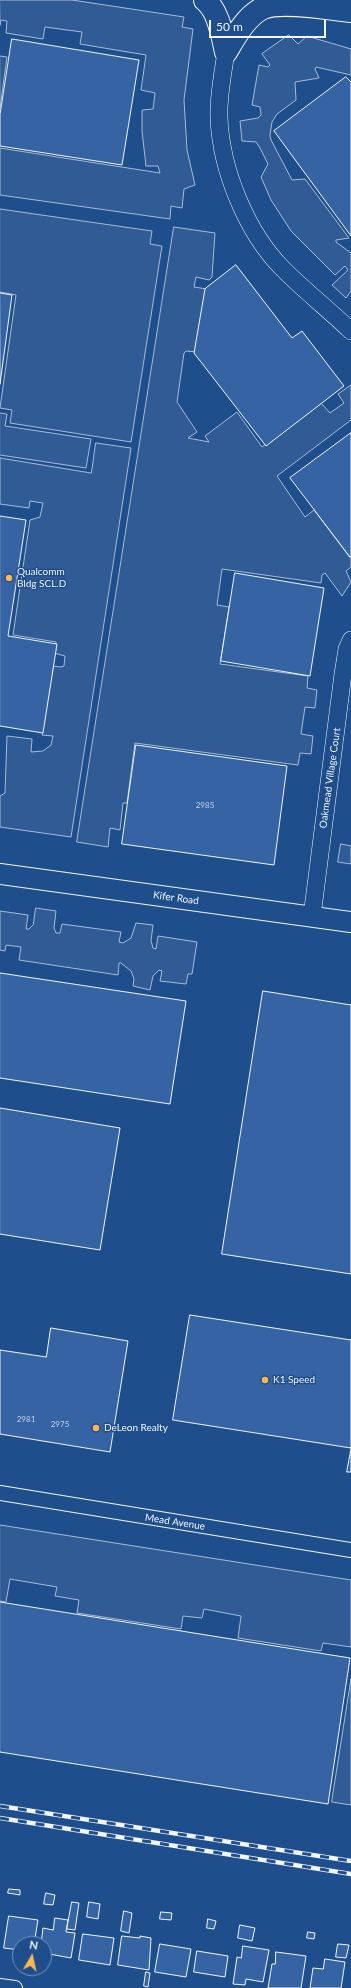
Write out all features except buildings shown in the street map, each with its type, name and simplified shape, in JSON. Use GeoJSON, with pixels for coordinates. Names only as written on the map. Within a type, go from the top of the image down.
{"type":"FeatureCollection","features":[{"type":"Feature","properties":{"kind":"highway"},"geometry":{"type":"LineString","coordinates":[[205,0],[214,12],[226,52]]}},
{"type":"Feature","properties":{"kind":"highway"},"geometry":{"type":"LineString","coordinates":[[345,0],[351,2]]}},
{"type":"Feature","properties":{"kind":"highway"},"geometry":{"type":"LineString","coordinates":[[226,52],[239,30],[263,8],[283,4],[351,11]]}},
{"type":"Feature","properties":{"kind":"main road","name":"Kifer Road"},"geometry":{"type":"LineString","coordinates":[[0,874],[351,922]]}},
{"type":"Feature","properties":{"kind":"street"},"geometry":{"type":"LineString","coordinates":[[226,52],[219,118],[227,165],[234,192],[254,232],[283,269],[351,331]]}},
{"type":"Feature","properties":{"kind":"street","name":"Oakmead Village Court"},"geometry":{"type":"LineString","coordinates":[[312,916],[343,674],[347,648],[351,640]]}},
{"type":"Feature","properties":{"kind":"street","name":"Mead Avenue"},"geometry":{"type":"LineString","coordinates":[[0,1493],[351,1550]]}},
{"type":"Feature","properties":{"kind":"shaded area"},"geometry":{"type":"Polygon","coordinates":[[[0,0],[72,0],[184,17],[182,27],[193,29],[184,100],[187,150],[195,185],[184,189],[182,208],[171,206],[170,219],[0,195],[0,148],[160,173],[158,166],[146,166],[142,131],[142,110],[153,109],[155,93],[141,90],[146,55],[80,44],[82,32],[45,27],[43,39],[6,33],[7,21],[1,20],[0,25],[0,0]]]}},
{"type":"Feature","properties":{"kind":"shaded area"},"geometry":{"type":"Polygon","coordinates":[[[289,35],[298,44],[307,36],[351,49],[351,75],[316,67],[315,69],[319,78],[295,82],[296,100],[277,114],[272,122],[270,135],[271,140],[292,180],[305,179],[349,238],[336,240],[336,242],[351,253],[351,291],[346,298],[332,285],[348,270],[345,266],[335,275],[291,231],[271,200],[261,177],[268,164],[260,148],[256,142],[242,141],[240,121],[258,118],[261,115],[260,107],[252,105],[259,65],[268,67],[270,65],[262,54],[289,35]]]}},
{"type":"Feature","properties":{"kind":"shaded area"},"geometry":{"type":"Polygon","coordinates":[[[0,56],[7,57],[0,108],[0,56]]]}},
{"type":"Feature","properties":{"kind":"shaded area"},"geometry":{"type":"Polygon","coordinates":[[[0,209],[152,231],[150,244],[162,246],[131,442],[10,423],[12,410],[0,408],[16,295],[0,292],[0,209]]]}},
{"type":"Feature","properties":{"kind":"shaded area"},"geometry":{"type":"Polygon","coordinates":[[[174,227],[215,233],[212,277],[209,280],[196,277],[194,287],[207,289],[197,352],[186,351],[184,353],[177,402],[197,432],[188,438],[209,442],[205,436],[237,412],[262,447],[321,403],[330,413],[344,403],[338,394],[351,385],[351,420],[277,476],[305,517],[314,510],[351,559],[351,567],[346,571],[351,582],[342,596],[325,573],[322,575],[321,583],[222,569],[217,605],[229,607],[220,664],[308,676],[307,688],[317,690],[315,708],[305,707],[301,734],[313,736],[311,754],[300,753],[298,765],[135,743],[127,803],[123,803],[120,830],[110,828],[108,847],[77,842],[174,227]]]}},
{"type":"Feature","properties":{"kind":"shaded area"},"geometry":{"type":"Polygon","coordinates":[[[0,413],[7,414],[5,426],[91,439],[86,468],[0,455],[0,413]]]}},
{"type":"Feature","properties":{"kind":"shaded area"},"geometry":{"type":"Polygon","coordinates":[[[96,443],[131,448],[71,837],[0,827],[0,796],[5,793],[7,736],[32,739],[31,752],[43,751],[51,745],[53,736],[42,735],[53,666],[64,666],[65,656],[54,653],[56,642],[13,635],[30,520],[40,517],[43,503],[30,501],[29,508],[0,504],[0,458],[91,473],[96,443]]]}},
{"type":"Feature","properties":{"kind":"shaded area"},"geometry":{"type":"Polygon","coordinates":[[[341,844],[351,846],[351,864],[338,862],[341,844]]]}},
{"type":"Feature","properties":{"kind":"shaded area"},"geometry":{"type":"Polygon","coordinates":[[[36,908],[56,911],[54,928],[56,933],[60,933],[62,924],[121,932],[119,942],[123,943],[131,938],[136,923],[153,925],[151,941],[153,948],[156,949],[158,936],[197,942],[192,974],[188,974],[186,984],[160,981],[162,971],[159,970],[153,976],[150,990],[133,986],[134,979],[131,971],[121,963],[119,963],[118,975],[19,960],[21,947],[6,945],[5,951],[0,950],[0,911],[28,915],[26,929],[29,929],[33,925],[36,908]]]}},
{"type":"Feature","properties":{"kind":"shaded area"},"geometry":{"type":"Polygon","coordinates":[[[0,1525],[351,1580],[351,1647],[323,1643],[321,1651],[238,1638],[241,1616],[204,1609],[202,1618],[183,1616],[181,1629],[77,1613],[79,1600],[55,1596],[57,1587],[10,1579],[6,1602],[0,1601],[0,1525]]]}},
{"type":"Feature","properties":{"kind":"shaded area"},"geometry":{"type":"Polygon","coordinates":[[[351,1679],[351,1805],[332,1802],[351,1679]]]}},
{"type":"Feature","properties":{"kind":"railway"},"geometry":{"type":"LineString","coordinates":[[0,1806],[351,1861]]}},
{"type":"Feature","properties":{"kind":"railway"},"geometry":{"type":"LineString","coordinates":[[0,1818],[351,1874]]}},
{"type":"Feature","properties":{"kind":"place","name":"Qualcomm Bldg SCL.D"},"geometry":{"type":"Point","coordinates":[9,578]}},
{"type":"Feature","properties":{"kind":"place","name":"K1 Speed"},"geometry":{"type":"Point","coordinates":[265,1380]}},
{"type":"Feature","properties":{"kind":"place","name":"DeLeon Realty"},"geometry":{"type":"Point","coordinates":[96,1428]}}]}
